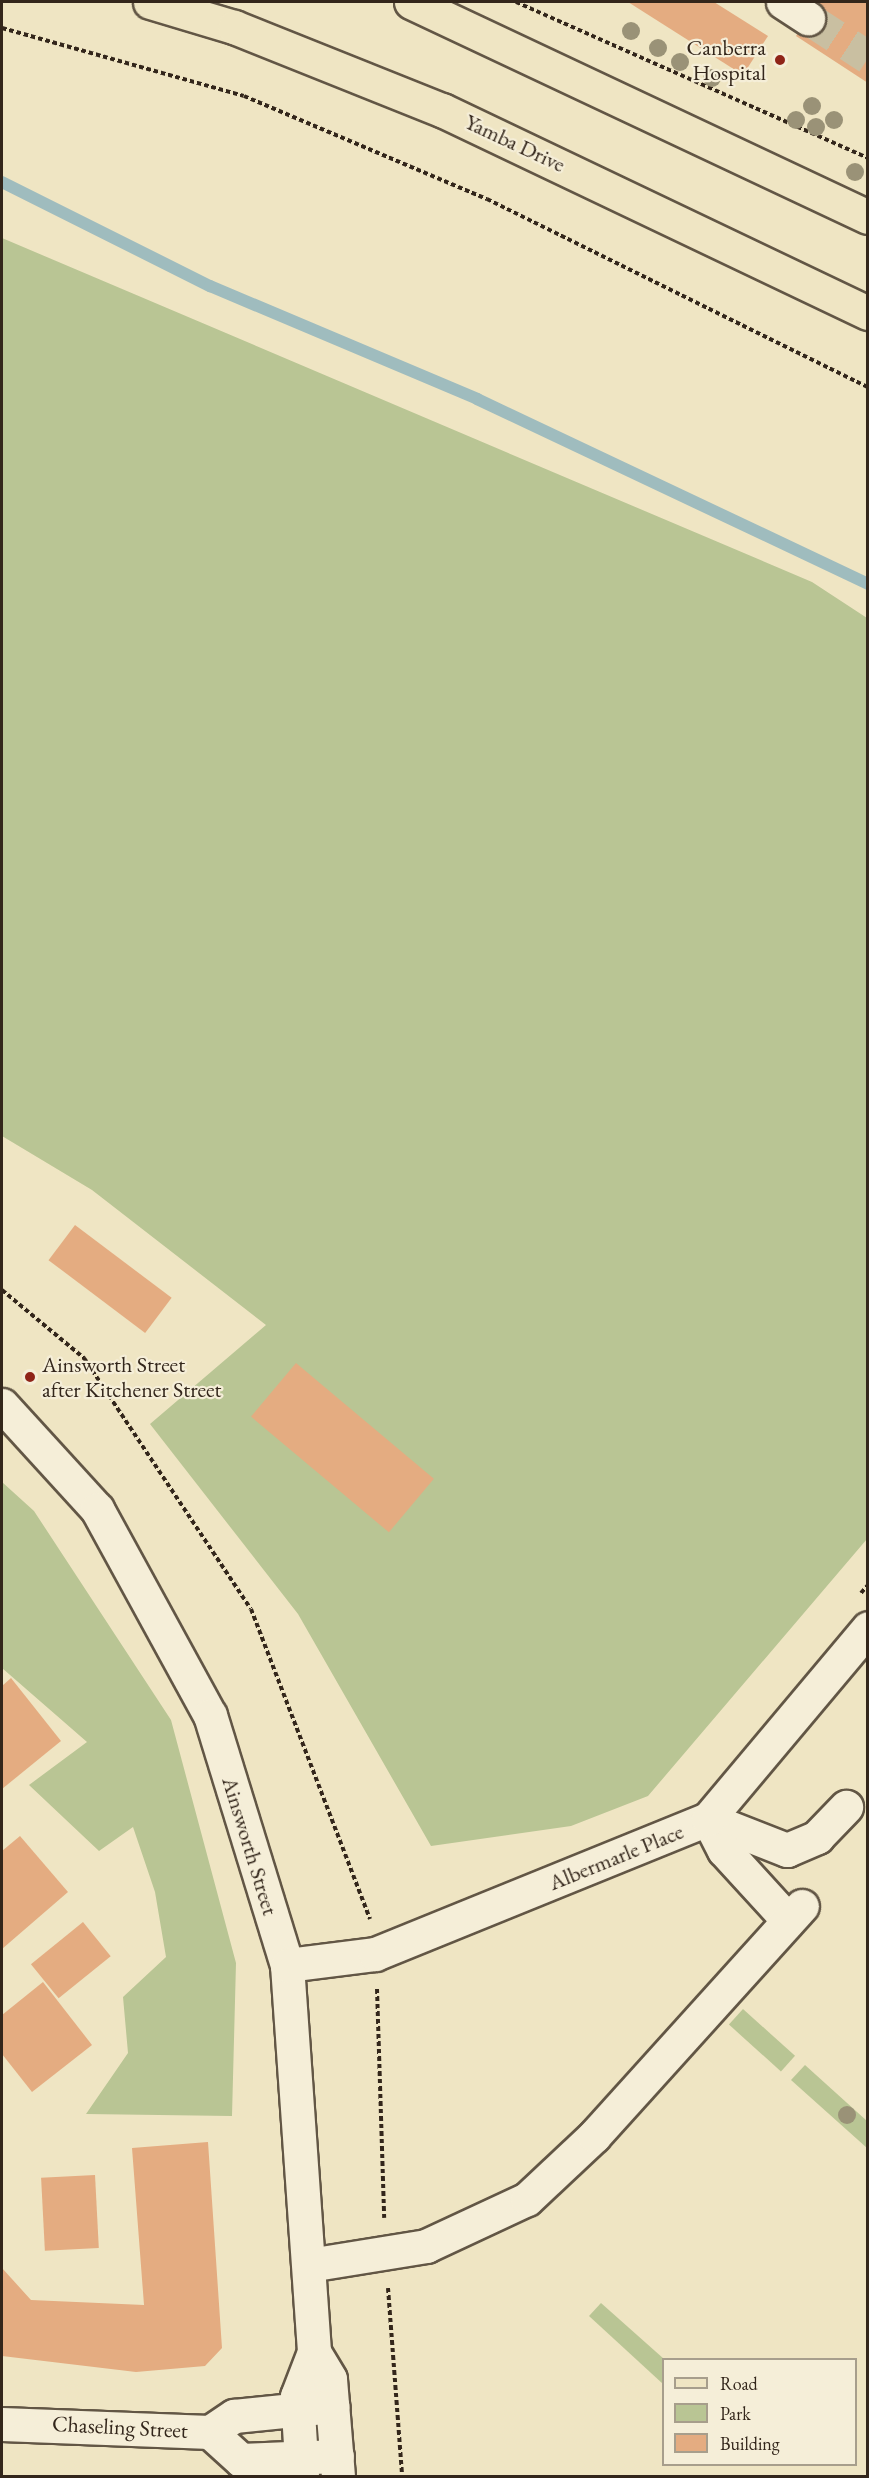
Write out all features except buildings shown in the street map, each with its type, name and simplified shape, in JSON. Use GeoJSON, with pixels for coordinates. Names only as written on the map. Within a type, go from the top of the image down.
{"type":"FeatureCollection","features":[{"type":"Feature","properties":{"kind":"main road","name":"Yamba Drive"},"geometry":{"type":"LineString","coordinates":[[150,2],[234,27],[442,110],[867,313]]}},
{"type":"Feature","properties":{"kind":"main road"},"geometry":{"type":"LineString","coordinates":[[411,2],[867,217]]}},
{"type":"Feature","properties":{"kind":"street","name":"Ainsworth Street"},"geometry":{"type":"LineString","coordinates":[[2,1405],[97,1509],[210,1715],[287,1965],[314,2352],[296,2409],[301,2467]]}},
{"type":"Feature","properties":{"kind":"street","name":"Albermarle Place"},"geometry":{"type":"LineString","coordinates":[[287,1965],[375,1954],[708,1819],[860,1616]]}},
{"type":"Feature","properties":{"kind":"street"},"geometry":{"type":"LineString","coordinates":[[708,1819],[787,1850],[817,1837],[846,1807]]}},
{"type":"Feature","properties":{"kind":"street"},"geometry":{"type":"LineString","coordinates":[[309,2265],[385,2254],[451,2238],[546,2185],[795,1913],[724,1850],[708,1819]]}},
{"type":"Feature","properties":{"kind":"street","name":"Ainsworth Street"},"geometry":{"type":"LineString","coordinates":[[314,2352],[330,2379],[338,2466]]}},
{"type":"Feature","properties":{"kind":"street","name":"Chaseling Street"},"geometry":{"type":"LineString","coordinates":[[2,2408],[16,2423],[210,2432],[234,2416],[332,2406]]}},
{"type":"Feature","properties":{"kind":"street","name":"Chaseling Street"},"geometry":{"type":"LineString","coordinates":[[210,2432],[241,2460],[301,2467],[338,2466]]}},
{"type":"Feature","properties":{"kind":"path"},"geometry":{"type":"LineString","coordinates":[[516,2],[867,158]]}},
{"type":"Feature","properties":{"kind":"path"},"geometry":{"type":"LineString","coordinates":[[2,28],[244,96],[487,199],[867,387]]}},
{"type":"Feature","properties":{"kind":"path"},"geometry":{"type":"LineString","coordinates":[[2,1290],[84,1358],[251,1609],[372,1924],[383,1920]]}},
{"type":"Feature","properties":{"kind":"path"},"geometry":{"type":"LineString","coordinates":[[860,1616],[867,1585]]}},
{"type":"Feature","properties":{"kind":"path"},"geometry":{"type":"LineString","coordinates":[[375,1954],[385,2254],[402,2476]]}},
{"type":"Feature","properties":{"kind":"green space"},"geometry":{"type":"Polygon","coordinates":[[[2,238],[812,582],[867,618],[867,1539],[648,1796],[571,1826],[431,1846],[298,1614],[150,1424],[266,1325],[92,1190],[2,1136],[2,238]]]}},
{"type":"Feature","properties":{"kind":"green space"},"geometry":{"type":"Polygon","coordinates":[[[2,1482],[34,1511],[171,1720],[236,1963],[232,2116],[86,2114],[128,2053],[123,1997],[166,1957],[155,1892],[133,1827],[99,1851],[29,1785],[87,1742],[2,1668],[2,1482]]]}},
{"type":"Feature","properties":{"kind":"green space"},"geometry":{"type":"Polygon","coordinates":[[[743,2009],[795,2056],[781,2071],[729,2025],[743,2009]]]}},
{"type":"Feature","properties":{"kind":"green space"},"geometry":{"type":"Polygon","coordinates":[[[805,2065],[867,2121],[867,2148],[791,2080],[805,2065]]]}},
{"type":"Feature","properties":{"kind":"green space"},"geometry":{"type":"Polygon","coordinates":[[[601,2303],[663,2358],[662,2383],[589,2316],[601,2303]]]}},
{"type":"Feature","properties":{"kind":"waterway"},"geometry":{"type":"LineString","coordinates":[[2,182],[210,286],[477,399],[868,584]]}},
{"type":"Feature","properties":{"kind":"tunnel"},"geometry":{"type":"LineString","coordinates":[[808,18],[868,57]]}},
{"type":"Feature","properties":{"kind":"place","name":"Canberra Hospital"},"geometry":{"type":"Point","coordinates":[780,60]}},
{"type":"Feature","properties":{"kind":"place","name":"Ainsworth Street after Kitchener Street"},"geometry":{"type":"Point","coordinates":[30,1377]}}]}
